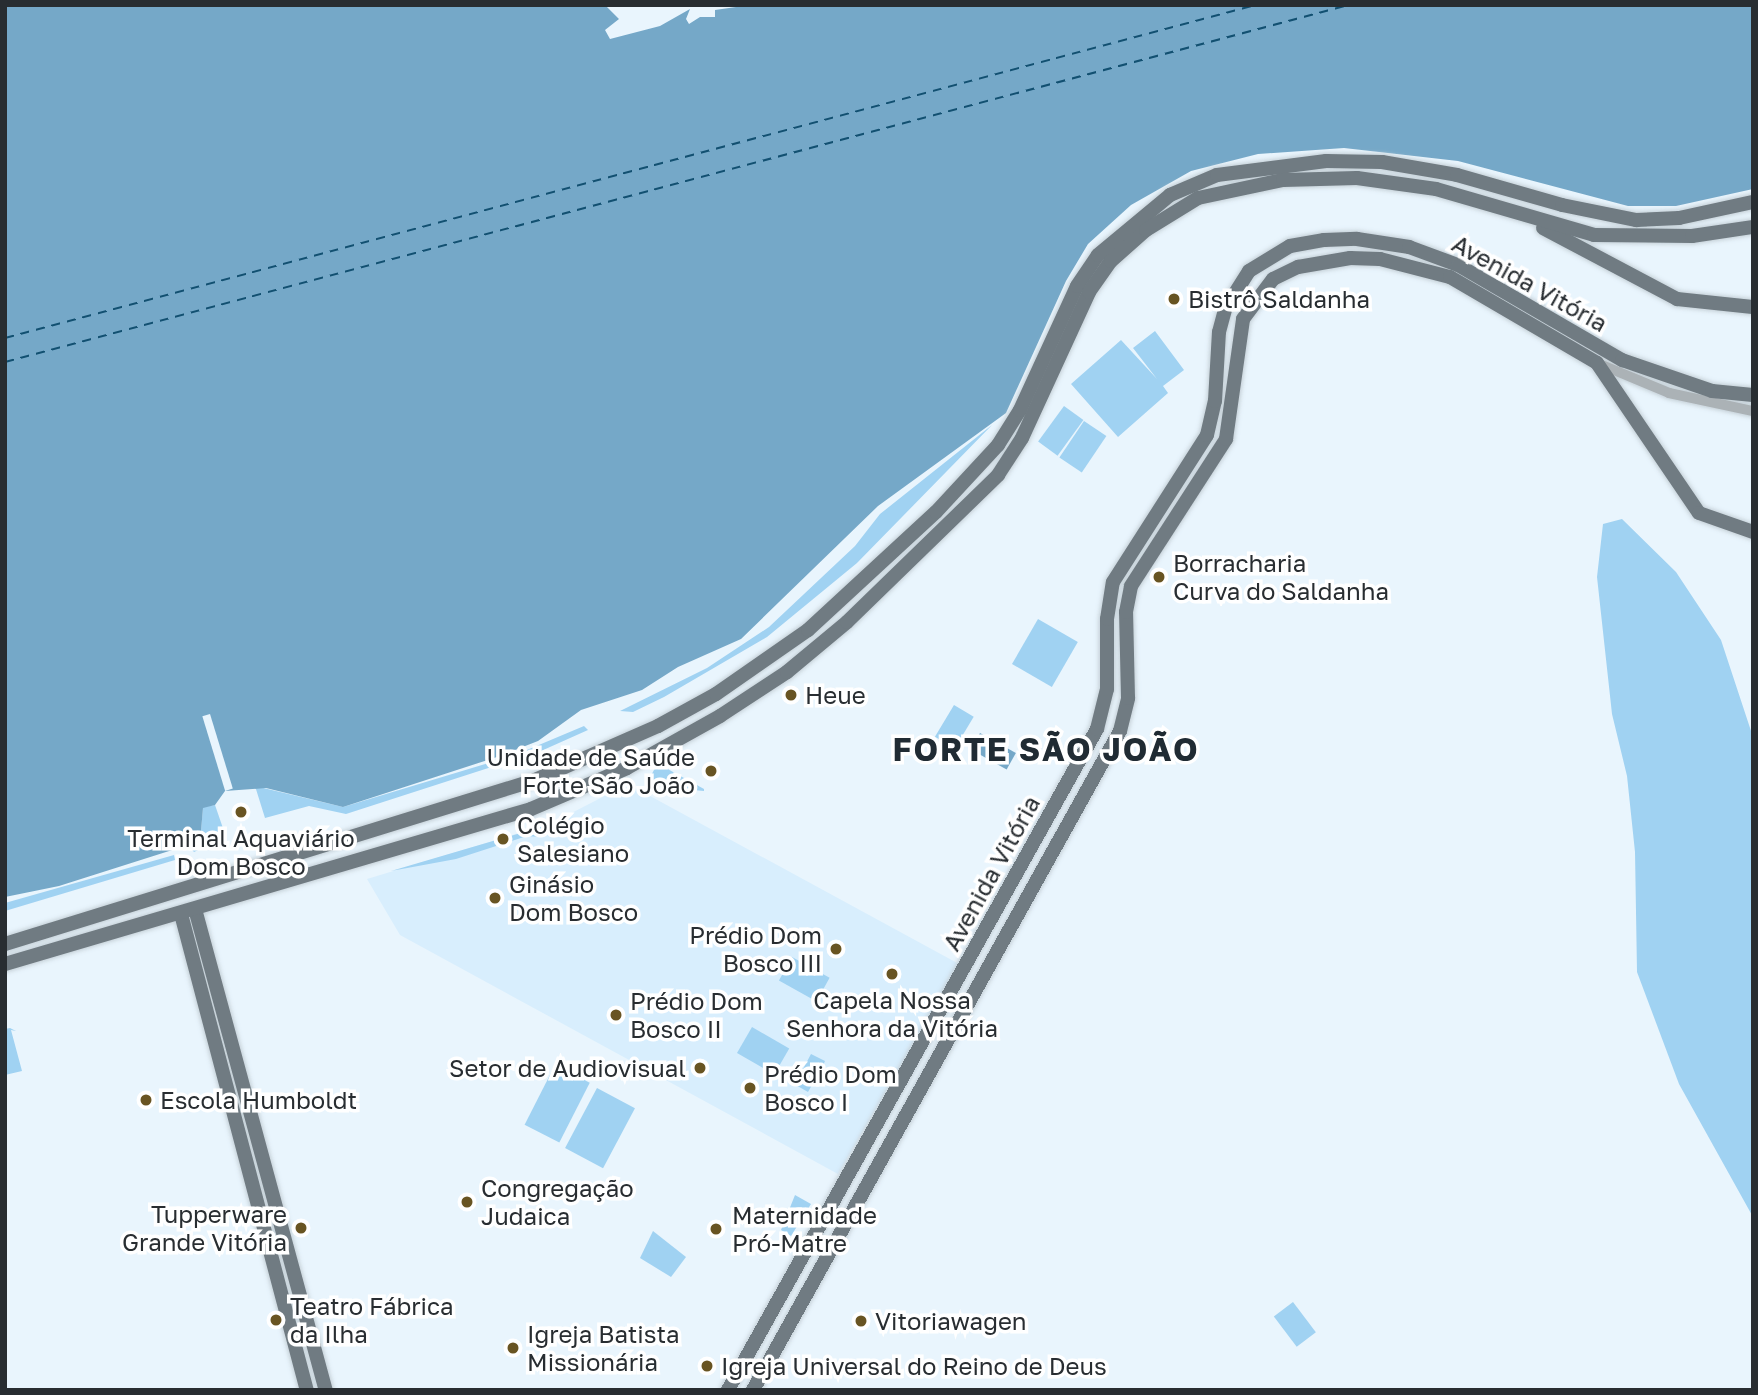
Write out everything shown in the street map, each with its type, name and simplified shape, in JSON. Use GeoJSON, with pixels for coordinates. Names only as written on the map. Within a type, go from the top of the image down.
{"type":"FeatureCollection","features":[{"type":"Feature","properties":{"kind":"main road"},"geometry":{"type":"LineString","coordinates":[[5,944],[165,897],[535,780],[659,726],[766,661],[882,565],[998,445],[1020,411],[1077,286],[1098,255],[1170,195],[1217,175],[1326,161],[1382,162],[1457,175],[1562,205],[1636,220],[1679,218],[1753,202]]}},
{"type":"Feature","properties":{"kind":"main road"},"geometry":{"type":"LineString","coordinates":[[5,964],[531,809],[683,739],[787,672],[847,622],[998,475],[1022,438],[1089,292],[1111,261],[1146,230],[1198,198],[1283,180],[1357,178],[1436,189],[1527,219],[1594,235],[1651,238],[1753,227]]}},
{"type":"Feature","properties":{"kind":"main road"},"geometry":{"type":"LineString","coordinates":[[1527,219],[1677,299],[1753,307]]}},
{"type":"Feature","properties":{"kind":"main road","name":"Avenida Vitória"},"geometry":{"type":"LineString","coordinates":[[728,1390],[1097,729],[1107,689],[1107,619],[1113,582],[1207,435],[1215,401],[1219,332],[1226,309],[1249,271],[1290,246],[1324,240],[1357,239],[1409,247],[1458,265],[1622,360],[1712,391],[1753,395]]}},
{"type":"Feature","properties":{"kind":"main road","name":"Avenida Vitória"},"geometry":{"type":"LineString","coordinates":[[753,1390],[1120,731],[1128,698],[1128,596],[1136,576],[1226,439],[1239,336],[1254,299],[1273,279],[1298,267],[1325,261],[1380,259],[1450,276],[1597,363]]}},
{"type":"Feature","properties":{"kind":"main road"},"geometry":{"type":"LineString","coordinates":[[1597,363],[1699,513],[1753,532]]}},
{"type":"Feature","properties":{"kind":"main road"},"geometry":{"type":"LineString","coordinates":[[165,897],[188,911],[326,1390]]}},
{"type":"Feature","properties":{"kind":"main road"},"geometry":{"type":"LineString","coordinates":[[188,911],[307,1390]]}},
{"type":"Feature","properties":{"kind":"main road"},"geometry":{"type":"LineString","coordinates":[[832,1202],[858,1202]]}},
{"type":"Feature","properties":{"kind":"street"},"geometry":{"type":"LineString","coordinates":[[1597,363],[1669,393],[1753,411]]}},
{"type":"Feature","properties":{"kind":"shaded area"},"geometry":{"type":"Polygon","coordinates":[[[5,5],[605,5],[619,19],[605,30],[610,39],[660,26],[690,9],[686,19],[689,24],[700,17],[715,17],[715,10],[750,5],[1753,5],[1753,189],[1676,206],[1628,206],[1458,161],[1344,148],[1258,154],[1191,171],[1131,205],[1088,244],[1066,281],[1006,413],[878,506],[741,639],[678,667],[642,690],[581,710],[538,741],[500,756],[343,807],[266,788],[225,791],[215,805],[203,808],[201,831],[188,845],[59,886],[5,897],[5,5]]]}},
{"type":"Feature","properties":{"kind":"shaded area"},"geometry":{"type":"Polygon","coordinates":[[[1155,331],[1184,370],[1163,386],[1168,393],[1118,437],[1071,384],[1121,340],[1157,379],[1133,348],[1155,331]]]}},
{"type":"Feature","properties":{"kind":"shaded area"},"geometry":{"type":"Polygon","coordinates":[[[1064,406],[1083,420],[1058,456],[1038,442],[1064,406]]]}},
{"type":"Feature","properties":{"kind":"shaded area"},"geometry":{"type":"Polygon","coordinates":[[[1084,421],[1106,436],[1082,473],[1059,457],[1084,421]]]}},
{"type":"Feature","properties":{"kind":"shaded area"},"geometry":{"type":"Polygon","coordinates":[[[992,425],[857,563],[767,637],[664,697],[633,712],[620,711],[707,668],[769,627],[855,546],[880,514],[992,425]]]}},
{"type":"Feature","properties":{"kind":"shaded area"},"geometry":{"type":"Polygon","coordinates":[[[1622,519],[1676,572],[1721,640],[1753,737],[1753,1217],[1679,1084],[1637,972],[1635,852],[1627,776],[1612,714],[1597,577],[1603,524],[1622,519]]]}},
{"type":"Feature","properties":{"kind":"shaded area"},"geometry":{"type":"Polygon","coordinates":[[[1038,619],[1078,642],[1052,687],[1012,664],[1038,619]]]}},
{"type":"Feature","properties":{"kind":"shaded area"},"geometry":{"type":"Polygon","coordinates":[[[954,705],[974,717],[955,749],[935,737],[954,705]]]}},
{"type":"Feature","properties":{"kind":"shaded area"},"geometry":{"type":"Polygon","coordinates":[[[584,726],[588,730],[541,751],[346,814],[309,806],[265,818],[255,786],[343,807],[515,755],[584,726]]]}},
{"type":"Feature","properties":{"kind":"shaded area"},"geometry":{"type":"Polygon","coordinates":[[[980,733],[1016,753],[1007,769],[971,750],[980,733]]]}},
{"type":"Feature","properties":{"kind":"shaded area"},"geometry":{"type":"Polygon","coordinates":[[[664,767],[704,791],[661,787],[648,781],[654,770],[664,767]]]}},
{"type":"Feature","properties":{"kind":"shaded area"},"geometry":{"type":"Polygon","coordinates":[[[628,784],[959,964],[838,1174],[400,935],[367,879],[552,823],[628,784]]]}},
{"type":"Feature","properties":{"kind":"shaded area"},"geometry":{"type":"Polygon","coordinates":[[[215,805],[226,837],[194,852],[188,845],[201,831],[203,807],[215,805]]]}},
{"type":"Feature","properties":{"kind":"shaded area"},"geometry":{"type":"Polygon","coordinates":[[[541,827],[540,837],[527,836],[456,859],[391,871],[541,827]]]}},
{"type":"Feature","properties":{"kind":"shaded area"},"geometry":{"type":"Polygon","coordinates":[[[174,855],[175,860],[5,911],[5,903],[174,855]]]}},
{"type":"Feature","properties":{"kind":"shaded area"},"geometry":{"type":"Polygon","coordinates":[[[792,957],[830,978],[817,1001],[779,981],[792,957]]]}},
{"type":"Feature","properties":{"kind":"shaded area"},"geometry":{"type":"Polygon","coordinates":[[[752,1027],[789,1048],[774,1074],[737,1053],[752,1027]]]}},
{"type":"Feature","properties":{"kind":"shaded area"},"geometry":{"type":"Polygon","coordinates":[[[10,1028],[16,1031],[11,1030],[22,1071],[5,1075],[5,1029],[10,1028]]]}},
{"type":"Feature","properties":{"kind":"shaded area"},"geometry":{"type":"Polygon","coordinates":[[[811,1054],[825,1061],[822,1068],[812,1064],[821,1069],[808,1092],[794,1084],[802,1070],[812,1074],[803,1069],[811,1054]]]}},
{"type":"Feature","properties":{"kind":"shaded area"},"geometry":{"type":"Polygon","coordinates":[[[555,1065],[590,1083],[559,1142],[525,1125],[555,1065]]]}},
{"type":"Feature","properties":{"kind":"shaded area"},"geometry":{"type":"Polygon","coordinates":[[[597,1088],[635,1108],[603,1168],[565,1148],[597,1088]]]}},
{"type":"Feature","properties":{"kind":"shaded area"},"geometry":{"type":"Polygon","coordinates":[[[795,1195],[811,1204],[791,1236],[781,1230],[795,1195]]]}},
{"type":"Feature","properties":{"kind":"shaded area"},"geometry":{"type":"Polygon","coordinates":[[[653,1231],[686,1257],[671,1277],[640,1258],[653,1231]]]}},
{"type":"Feature","properties":{"kind":"shaded area"},"geometry":{"type":"Polygon","coordinates":[[[1293,1302],[1316,1332],[1297,1347],[1274,1316],[1293,1302]]]}},
{"type":"Feature","properties":{"kind":"pier"},"geometry":{"type":"Polygon","coordinates":[[[210,714],[233,789],[225,791],[202,716],[210,714]]]}},
{"type":"Feature","properties":{"kind":"ferry route"},"geometry":{"type":"LineString","coordinates":[[5,338],[1256,5]]}},
{"type":"Feature","properties":{"kind":"ferry route"},"geometry":{"type":"LineString","coordinates":[[5,362],[1349,5]]}},
{"type":"Feature","properties":{"kind":"place","name":"Bistrô Saldanha"},"geometry":{"type":"Point","coordinates":[1174,299]}},
{"type":"Feature","properties":{"kind":"place","name":"Borracharia Curva do Saldanha"},"geometry":{"type":"Point","coordinates":[1159,577]}},
{"type":"Feature","properties":{"kind":"place","name":"Heue"},"geometry":{"type":"Point","coordinates":[791,695]}},
{"type":"Feature","properties":{"kind":"place","name":"Unidade de Saúde Forte São João"},"geometry":{"type":"Point","coordinates":[711,771]}},
{"type":"Feature","properties":{"kind":"place","name":"Terminal Aquaviário Dom Bosco"},"geometry":{"type":"Point","coordinates":[241,812]}},
{"type":"Feature","properties":{"kind":"place","name":"Colégio Salesiano"},"geometry":{"type":"Point","coordinates":[503,839]}},
{"type":"Feature","properties":{"kind":"place","name":"Ginásio Dom Bosco"},"geometry":{"type":"Point","coordinates":[495,898]}},
{"type":"Feature","properties":{"kind":"place","name":"Prédio Dom Bosco III"},"geometry":{"type":"Point","coordinates":[836,949]}},
{"type":"Feature","properties":{"kind":"place","name":"Capela Nossa Senhora da Vitória"},"geometry":{"type":"Point","coordinates":[892,974]}},
{"type":"Feature","properties":{"kind":"place","name":"Prédio Dom Bosco II"},"geometry":{"type":"Point","coordinates":[616,1015]}},
{"type":"Feature","properties":{"kind":"place","name":"Setor de Audiovisual"},"geometry":{"type":"Point","coordinates":[700,1068]}},
{"type":"Feature","properties":{"kind":"place","name":"Prédio Dom Bosco I"},"geometry":{"type":"Point","coordinates":[750,1088]}},
{"type":"Feature","properties":{"kind":"place","name":"Escola Humboldt"},"geometry":{"type":"Point","coordinates":[146,1100]}},
{"type":"Feature","properties":{"kind":"place","name":"Congregação Judaica"},"geometry":{"type":"Point","coordinates":[467,1202]}},
{"type":"Feature","properties":{"kind":"place","name":"Tupperware Grande Vitória"},"geometry":{"type":"Point","coordinates":[301,1228]}},
{"type":"Feature","properties":{"kind":"place","name":"Maternidade Pró-Matre"},"geometry":{"type":"Point","coordinates":[716,1229]}},
{"type":"Feature","properties":{"kind":"place","name":"Teatro Fábrica da Ilha"},"geometry":{"type":"Point","coordinates":[276,1320]}},
{"type":"Feature","properties":{"kind":"place","name":"Vitoriawagen"},"geometry":{"type":"Point","coordinates":[861,1321]}},
{"type":"Feature","properties":{"kind":"place","name":"Igreja Batista Missionária"},"geometry":{"type":"Point","coordinates":[513,1348]}},
{"type":"Feature","properties":{"kind":"place","name":"Igreja Universal do Reino de Deus"},"geometry":{"type":"Point","coordinates":[707,1366]}},
{"type":"Feature","properties":{"kind":"district","name":"FORTE SÃO JOÃO"},"geometry":{"type":"Point","coordinates":[1046,749]}}]}
